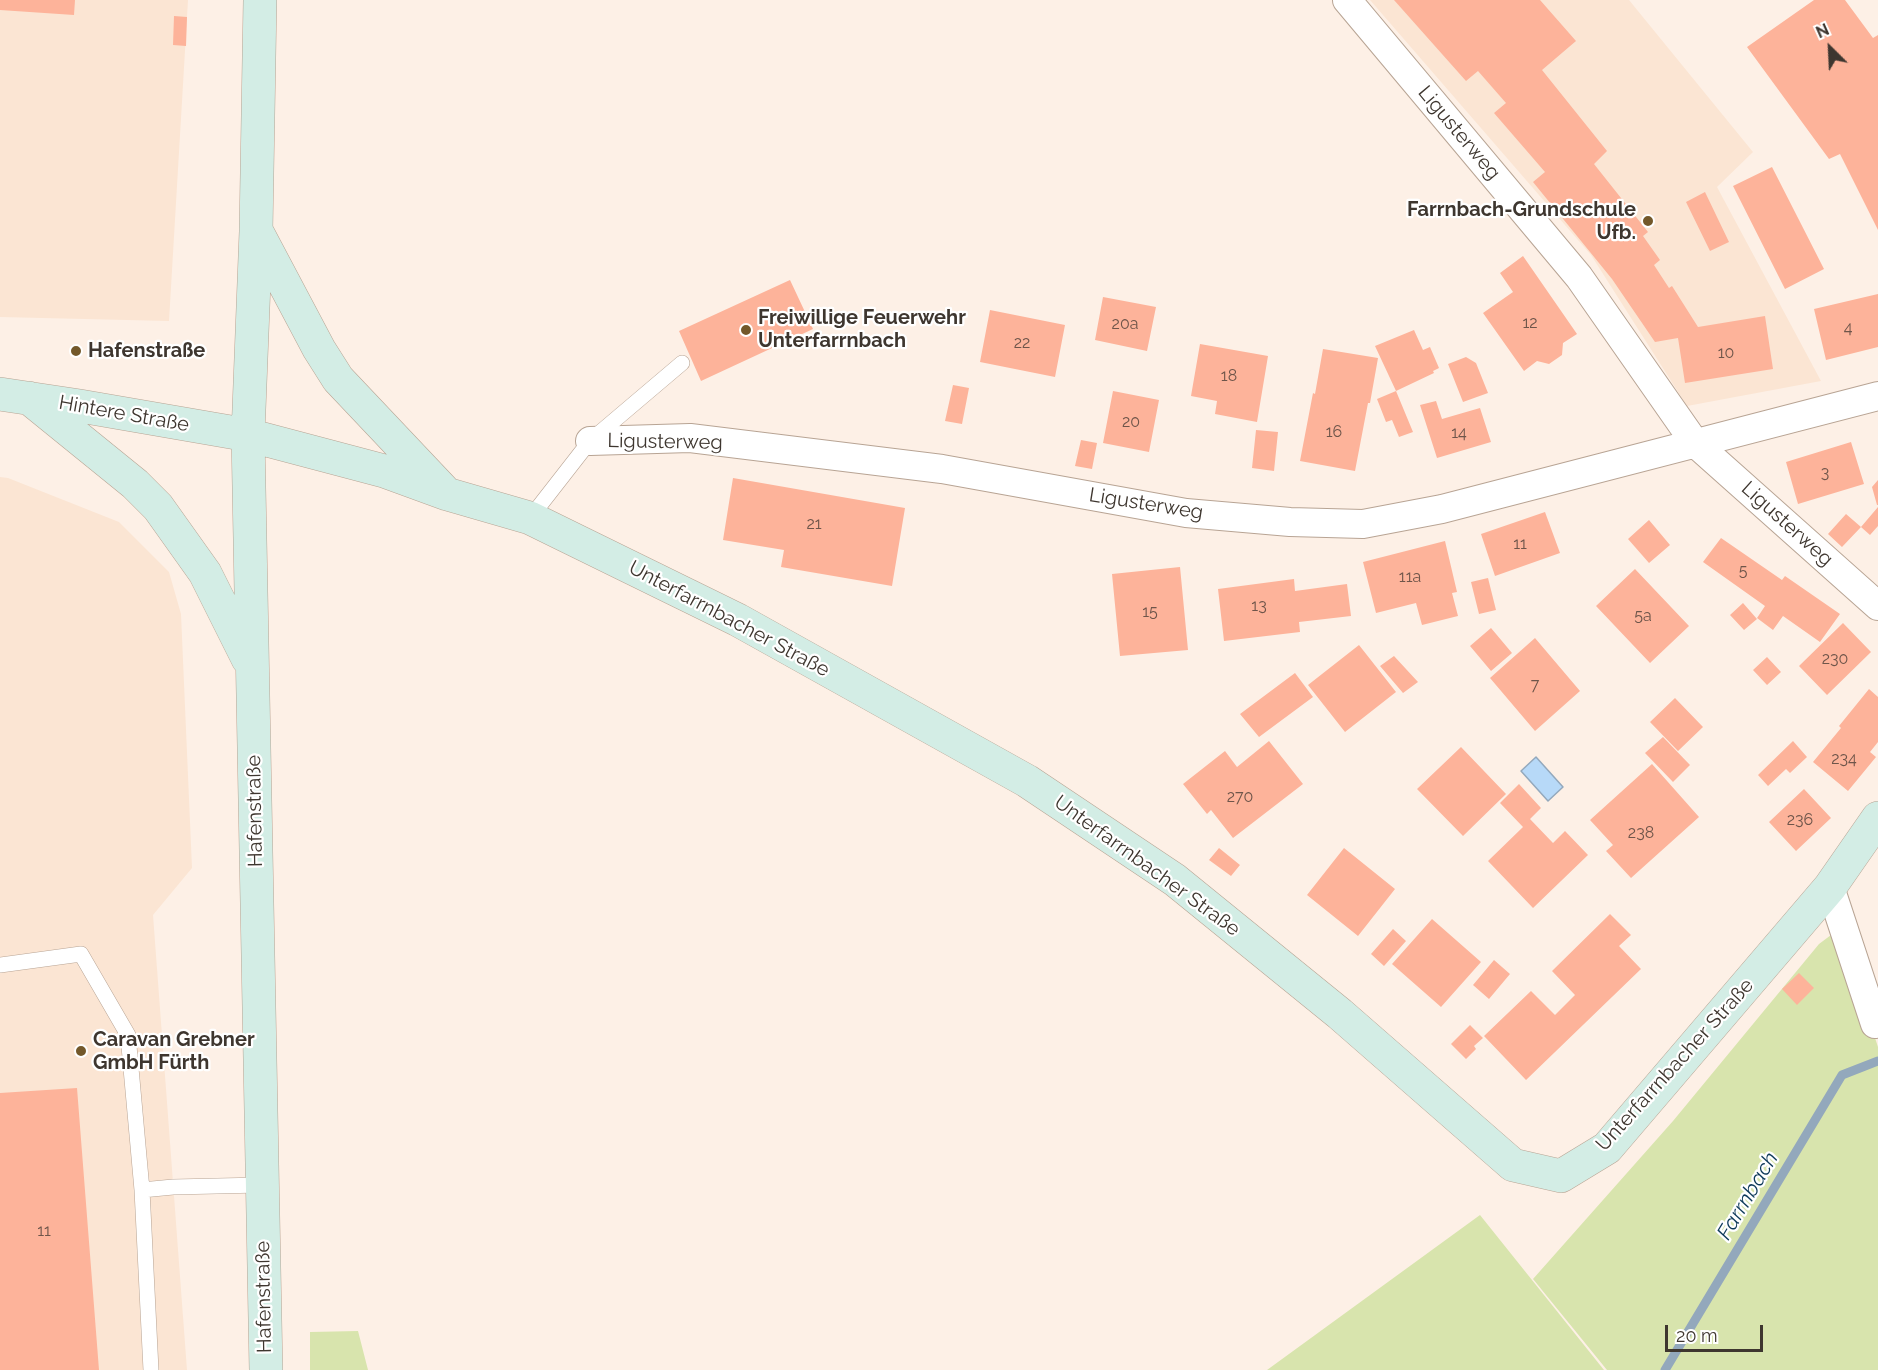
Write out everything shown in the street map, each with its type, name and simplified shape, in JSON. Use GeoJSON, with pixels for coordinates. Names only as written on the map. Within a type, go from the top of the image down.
{"type":"FeatureCollection","features":[{"type":"Feature","properties":{"kind":"street","name":"Hafenstraße"},"geometry":{"type":"LineString","coordinates":[[260,0],[256,231],[248,435],[266,1370]]}},
{"type":"Feature","properties":{"kind":"street","name":"Ligusterweg"},"geometry":{"type":"LineString","coordinates":[[1347,0],[1579,277],[1695,443],[1878,606]]}},
{"type":"Feature","properties":{"kind":"street"},"geometry":{"type":"LineString","coordinates":[[256,231],[319,349],[338,379],[447,494]]}},
{"type":"Feature","properties":{"kind":"street"},"geometry":{"type":"LineString","coordinates":[[14,396],[135,484],[158,507],[205,573],[252,666]]}},
{"type":"Feature","properties":{"kind":"street","name":"Hintere Straße"},"geometry":{"type":"LineString","coordinates":[[14,396],[80,405],[248,435]]}},
{"type":"Feature","properties":{"kind":"street","name":"Ligusterweg"},"geometry":{"type":"LineString","coordinates":[[590,441],[690,438],[942,470],[1186,513],[1290,522],[1363,524],[1442,509],[1812,415],[1878,396]]}},
{"type":"Feature","properties":{"kind":"street","name":"Unterfarrnbacher Straße"},"geometry":{"type":"LineString","coordinates":[[248,435],[384,471],[447,494],[530,518],[738,620],[1027,781],[1174,880],[1233,926],[1340,1014],[1513,1165],[1561,1176],[1607,1148],[1830,887],[1878,818]]}},
{"type":"Feature","properties":{"kind":"street"},"geometry":{"type":"LineString","coordinates":[[1830,887],[1875,1024]]}},
{"type":"Feature","properties":{"kind":"lane"},"geometry":{"type":"LineString","coordinates":[[530,518],[590,441],[682,363]]}},
{"type":"Feature","properties":{"kind":"lane"},"geometry":{"type":"LineString","coordinates":[[0,965],[81,954],[128,1035],[142,1190],[152,1370]]}},
{"type":"Feature","properties":{"kind":"lane"},"geometry":{"type":"LineString","coordinates":[[142,1190],[261,1185]]}},
{"type":"Feature","properties":{"kind":"shaded area"},"geometry":{"type":"Polygon","coordinates":[[[0,0],[188,0],[169,321],[0,317],[0,0]]]}},
{"type":"Feature","properties":{"kind":"shaded area","name":"Farrnbach-Grundschule Ufb."},"geometry":{"type":"Polygon","coordinates":[[[1370,0],[1629,0],[1753,152],[1717,187],[1821,381],[1687,406],[1591,255],[1370,0]]]}},
{"type":"Feature","properties":{"kind":"shaded area","name":"Caravan Grebner GmbH Fürth"},"geometry":{"type":"Polygon","coordinates":[[[0,477],[8,478],[119,522],[169,572],[181,614],[192,868],[153,915],[187,1370],[0,1370],[0,477]]]}},
{"type":"Feature","properties":{"kind":"green space"},"geometry":{"type":"Polygon","coordinates":[[[1839,929],[1878,1047],[1878,1370],[1607,1370],[1533,1279],[1673,1121],[1819,944],[1839,929]]]}},
{"type":"Feature","properties":{"kind":"green space"},"geometry":{"type":"Polygon","coordinates":[[[1480,1215],[1604,1370],[1267,1370],[1480,1215]]]}},
{"type":"Feature","properties":{"kind":"green space"},"geometry":{"type":"Polygon","coordinates":[[[358,1331],[368,1370],[310,1370],[310,1332],[358,1331]]]}},
{"type":"Feature","properties":{"kind":"water"},"geometry":{"type":"Polygon","coordinates":[[[1536,757],[1563,787],[1548,801],[1521,771],[1536,757]]]}},
{"type":"Feature","properties":{"kind":"building"},"geometry":{"type":"Polygon","coordinates":[[[0,0],[75,0],[74,15],[0,10],[0,0]]]}},
{"type":"Feature","properties":{"kind":"building"},"geometry":{"type":"Polygon","coordinates":[[[1394,0],[1540,0],[1576,41],[1542,70],[1607,151],[1594,164],[1648,232],[1643,236],[1660,260],[1654,265],[1669,288],[1672,286],[1698,327],[1765,316],[1773,369],[1685,383],[1678,338],[1655,342],[1612,279],[1533,182],[1545,172],[1494,113],[1506,103],[1478,71],[1466,81],[1394,0]]]}},
{"type":"Feature","properties":{"kind":"building"},"geometry":{"type":"Polygon","coordinates":[[[1814,0],[1845,0],[1873,38],[1878,35],[1878,230],[1840,154],[1829,159],[1747,47],[1814,0]]]}},
{"type":"Feature","properties":{"kind":"building"},"geometry":{"type":"Polygon","coordinates":[[[174,16],[187,17],[186,46],[173,45],[174,16]]]}},
{"type":"Feature","properties":{"kind":"building"},"geometry":{"type":"Polygon","coordinates":[[[1772,167],[1824,269],[1785,289],[1733,186],[1772,167]]]}},
{"type":"Feature","properties":{"kind":"building"},"geometry":{"type":"Polygon","coordinates":[[[1705,192],[1729,242],[1710,251],[1686,202],[1705,192]]]}},
{"type":"Feature","properties":{"kind":"building"},"geometry":{"type":"Polygon","coordinates":[[[1523,256],[1577,334],[1563,343],[1562,355],[1549,364],[1537,361],[1524,371],[1483,313],[1513,292],[1500,273],[1523,256]]]}},
{"type":"Feature","properties":{"kind":"building","name":"Freiwillige Feuerwehr Unterfarrnbach"},"geometry":{"type":"Polygon","coordinates":[[[790,280],[813,329],[701,381],[679,331],[790,280]]]}},
{"type":"Feature","properties":{"kind":"building"},"geometry":{"type":"Polygon","coordinates":[[[1878,294],[1878,347],[1826,360],[1814,309],[1878,294]]]}},
{"type":"Feature","properties":{"kind":"building"},"geometry":{"type":"Polygon","coordinates":[[[1103,297],[1156,307],[1147,351],[1095,340],[1103,297]]]}},
{"type":"Feature","properties":{"kind":"building"},"geometry":{"type":"Polygon","coordinates":[[[990,310],[1065,325],[1055,377],[980,362],[990,310]]]}},
{"type":"Feature","properties":{"kind":"building"},"geometry":{"type":"Polygon","coordinates":[[[1414,330],[1423,350],[1430,347],[1439,368],[1433,371],[1434,373],[1396,391],[1375,346],[1414,330]]]}},
{"type":"Feature","properties":{"kind":"building"},"geometry":{"type":"Polygon","coordinates":[[[1200,344],[1268,356],[1257,422],[1215,414],[1217,401],[1191,396],[1200,344]]]}},
{"type":"Feature","properties":{"kind":"building"},"geometry":{"type":"Polygon","coordinates":[[[1323,349],[1378,358],[1355,471],[1300,461],[1323,349]]]}},
{"type":"Feature","properties":{"kind":"building"},"geometry":{"type":"Polygon","coordinates":[[[1466,357],[1476,363],[1488,393],[1463,402],[1448,364],[1466,357]]]}},
{"type":"Feature","properties":{"kind":"building"},"geometry":{"type":"Polygon","coordinates":[[[953,385],[969,388],[962,424],[945,421],[953,385]]]}},
{"type":"Feature","properties":{"kind":"building"},"geometry":{"type":"Polygon","coordinates":[[[1113,391],[1159,400],[1149,452],[1103,443],[1113,391]]]}},
{"type":"Feature","properties":{"kind":"building"},"geometry":{"type":"Polygon","coordinates":[[[1396,391],[1413,432],[1399,437],[1392,420],[1386,422],[1377,399],[1396,391]]]}},
{"type":"Feature","properties":{"kind":"building"},"geometry":{"type":"Polygon","coordinates":[[[1436,401],[1442,419],[1480,408],[1491,442],[1437,458],[1420,405],[1436,401]]]}},
{"type":"Feature","properties":{"kind":"building"},"geometry":{"type":"Polygon","coordinates":[[[1256,430],[1278,432],[1274,471],[1252,468],[1256,430]]]}},
{"type":"Feature","properties":{"kind":"building"},"geometry":{"type":"Polygon","coordinates":[[[1081,440],[1097,443],[1092,469],[1075,466],[1081,440]]]}},
{"type":"Feature","properties":{"kind":"building"},"geometry":{"type":"Polygon","coordinates":[[[1851,442],[1864,484],[1798,504],[1786,462],[1851,442]]]}},
{"type":"Feature","properties":{"kind":"building"},"geometry":{"type":"Polygon","coordinates":[[[733,478],[905,508],[892,586],[781,567],[784,550],[723,540],[733,478]]]}},
{"type":"Feature","properties":{"kind":"building"},"geometry":{"type":"Polygon","coordinates":[[[1878,480],[1878,505],[1877,505],[1872,487],[1878,480]]]}},
{"type":"Feature","properties":{"kind":"building"},"geometry":{"type":"Polygon","coordinates":[[[1878,507],[1878,526],[1870,535],[1861,527],[1878,507]]]}},
{"type":"Feature","properties":{"kind":"building"},"geometry":{"type":"Polygon","coordinates":[[[1545,512],[1560,553],[1495,576],[1481,534],[1545,512]]]}},
{"type":"Feature","properties":{"kind":"building"},"geometry":{"type":"Polygon","coordinates":[[[1846,514],[1861,527],[1842,547],[1828,534],[1846,514]]]}},
{"type":"Feature","properties":{"kind":"building"},"geometry":{"type":"Polygon","coordinates":[[[1649,520],[1670,545],[1649,563],[1628,539],[1649,520]]]}},
{"type":"Feature","properties":{"kind":"building"},"geometry":{"type":"Polygon","coordinates":[[[1721,538],[1782,580],[1785,576],[1840,614],[1820,642],[1783,616],[1773,630],[1757,618],[1765,606],[1703,562],[1721,538]]]}},
{"type":"Feature","properties":{"kind":"building"},"geometry":{"type":"Polygon","coordinates":[[[1445,541],[1457,592],[1452,593],[1458,616],[1422,625],[1416,603],[1376,613],[1363,562],[1445,541]]]}},
{"type":"Feature","properties":{"kind":"building"},"geometry":{"type":"Polygon","coordinates":[[[1180,567],[1188,650],[1120,656],[1112,574],[1180,567]]]}},
{"type":"Feature","properties":{"kind":"building"},"geometry":{"type":"Polygon","coordinates":[[[1635,569],[1689,626],[1650,663],[1596,606],[1635,569]]]}},
{"type":"Feature","properties":{"kind":"building"},"geometry":{"type":"Polygon","coordinates":[[[1488,578],[1496,610],[1479,614],[1471,582],[1488,578]]]}},
{"type":"Feature","properties":{"kind":"building"},"geometry":{"type":"Polygon","coordinates":[[[1294,579],[1295,591],[1347,584],[1351,616],[1299,622],[1300,632],[1224,641],[1218,589],[1294,579]]]}},
{"type":"Feature","properties":{"kind":"building"},"geometry":{"type":"Polygon","coordinates":[[[1743,603],[1757,619],[1744,630],[1730,615],[1743,603]]]}},
{"type":"Feature","properties":{"kind":"building"},"geometry":{"type":"Polygon","coordinates":[[[1843,623],[1871,652],[1827,695],[1799,666],[1843,623]]]}},
{"type":"Feature","properties":{"kind":"building"},"geometry":{"type":"Polygon","coordinates":[[[1491,628],[1512,653],[1491,671],[1470,646],[1491,628]]]}},
{"type":"Feature","properties":{"kind":"building"},"geometry":{"type":"Polygon","coordinates":[[[1535,638],[1580,691],[1535,731],[1490,678],[1535,638]]]}},
{"type":"Feature","properties":{"kind":"building"},"geometry":{"type":"Polygon","coordinates":[[[1359,645],[1396,692],[1345,732],[1308,685],[1359,645]]]}},
{"type":"Feature","properties":{"kind":"building"},"geometry":{"type":"Polygon","coordinates":[[[1394,656],[1418,682],[1403,693],[1380,666],[1394,656]]]}},
{"type":"Feature","properties":{"kind":"building"},"geometry":{"type":"Polygon","coordinates":[[[1767,657],[1781,672],[1767,685],[1753,670],[1767,657]]]}},
{"type":"Feature","properties":{"kind":"building"},"geometry":{"type":"Polygon","coordinates":[[[1295,673],[1313,697],[1259,737],[1240,714],[1295,673]]]}},
{"type":"Feature","properties":{"kind":"building"},"geometry":{"type":"Polygon","coordinates":[[[1869,689],[1878,697],[1878,742],[1870,752],[1876,757],[1848,791],[1813,762],[1869,689]]]}},
{"type":"Feature","properties":{"kind":"building"},"geometry":{"type":"Polygon","coordinates":[[[1675,698],[1703,727],[1678,751],[1650,722],[1675,698]]]}},
{"type":"Feature","properties":{"kind":"building"},"geometry":{"type":"Polygon","coordinates":[[[1663,737],[1690,765],[1673,782],[1645,753],[1663,737]]]}},
{"type":"Feature","properties":{"kind":"building"},"geometry":{"type":"Polygon","coordinates":[[[1269,741],[1303,784],[1233,838],[1211,810],[1207,814],[1183,784],[1225,751],[1237,767],[1269,741]]]}},
{"type":"Feature","properties":{"kind":"building"},"geometry":{"type":"Polygon","coordinates":[[[1793,741],[1807,757],[1790,773],[1786,769],[1768,786],[1758,775],[1793,741]]]}},
{"type":"Feature","properties":{"kind":"building"},"geometry":{"type":"Polygon","coordinates":[[[1461,747],[1506,794],[1463,836],[1417,789],[1461,747]]]}},
{"type":"Feature","properties":{"kind":"building"},"geometry":{"type":"Polygon","coordinates":[[[1652,764],[1699,817],[1631,878],[1606,851],[1613,845],[1590,820],[1652,764]]]}},
{"type":"Feature","properties":{"kind":"building"},"geometry":{"type":"Polygon","coordinates":[[[1519,784],[1541,808],[1530,819],[1553,843],[1565,831],[1588,855],[1533,908],[1488,861],[1523,827],[1500,803],[1519,784]]]}},
{"type":"Feature","properties":{"kind":"building"},"geometry":{"type":"Polygon","coordinates":[[[1804,789],[1831,818],[1796,851],[1769,822],[1804,789]]]}},
{"type":"Feature","properties":{"kind":"building"},"geometry":{"type":"Polygon","coordinates":[[[1219,848],[1240,865],[1231,876],[1209,860],[1219,848]]]}},
{"type":"Feature","properties":{"kind":"building"},"geometry":{"type":"Polygon","coordinates":[[[1344,848],[1395,889],[1358,936],[1307,895],[1344,848]]]}},
{"type":"Feature","properties":{"kind":"building"},"geometry":{"type":"Polygon","coordinates":[[[1610,914],[1631,935],[1619,946],[1641,969],[1526,1080],[1484,1036],[1531,991],[1555,1015],[1575,995],[1552,971],[1610,914]]]}},
{"type":"Feature","properties":{"kind":"building"},"geometry":{"type":"Polygon","coordinates":[[[1432,919],[1481,962],[1441,1007],[1392,964],[1432,919]]]}},
{"type":"Feature","properties":{"kind":"building"},"geometry":{"type":"Polygon","coordinates":[[[1393,929],[1406,941],[1384,966],[1371,954],[1393,929]]]}},
{"type":"Feature","properties":{"kind":"building"},"geometry":{"type":"Polygon","coordinates":[[[1494,960],[1510,974],[1489,999],[1473,985],[1494,960]]]}},
{"type":"Feature","properties":{"kind":"building"},"geometry":{"type":"Polygon","coordinates":[[[1799,973],[1814,988],[1797,1005],[1782,989],[1799,973]]]}},
{"type":"Feature","properties":{"kind":"building"},"geometry":{"type":"Polygon","coordinates":[[[1470,1025],[1483,1038],[1474,1046],[1476,1049],[1466,1059],[1451,1044],[1470,1025]]]}},
{"type":"Feature","properties":{"kind":"building"},"geometry":{"type":"Polygon","coordinates":[[[77,1088],[99,1370],[0,1370],[0,1093],[77,1088]]]}},
{"type":"Feature","properties":{"kind":"waterway","name":"Farrnbach"},"geometry":{"type":"LineString","coordinates":[[1665,1370],[1842,1075],[1878,1061]]}},
{"type":"Feature","properties":{"kind":"place","name":"Farrnbach-Grundschule Ufb."},"geometry":{"type":"Point","coordinates":[1648,221]}},
{"type":"Feature","properties":{"kind":"place","name":"Freiwillige Feuerwehr Unterfarrnbach"},"geometry":{"type":"Point","coordinates":[746,330]}},
{"type":"Feature","properties":{"kind":"place","name":"Hafenstraße"},"geometry":{"type":"Point","coordinates":[76,351]}},
{"type":"Feature","properties":{"kind":"place","name":"Caravan Grebner GmbH Fürth"},"geometry":{"type":"Point","coordinates":[81,1051]}}]}
